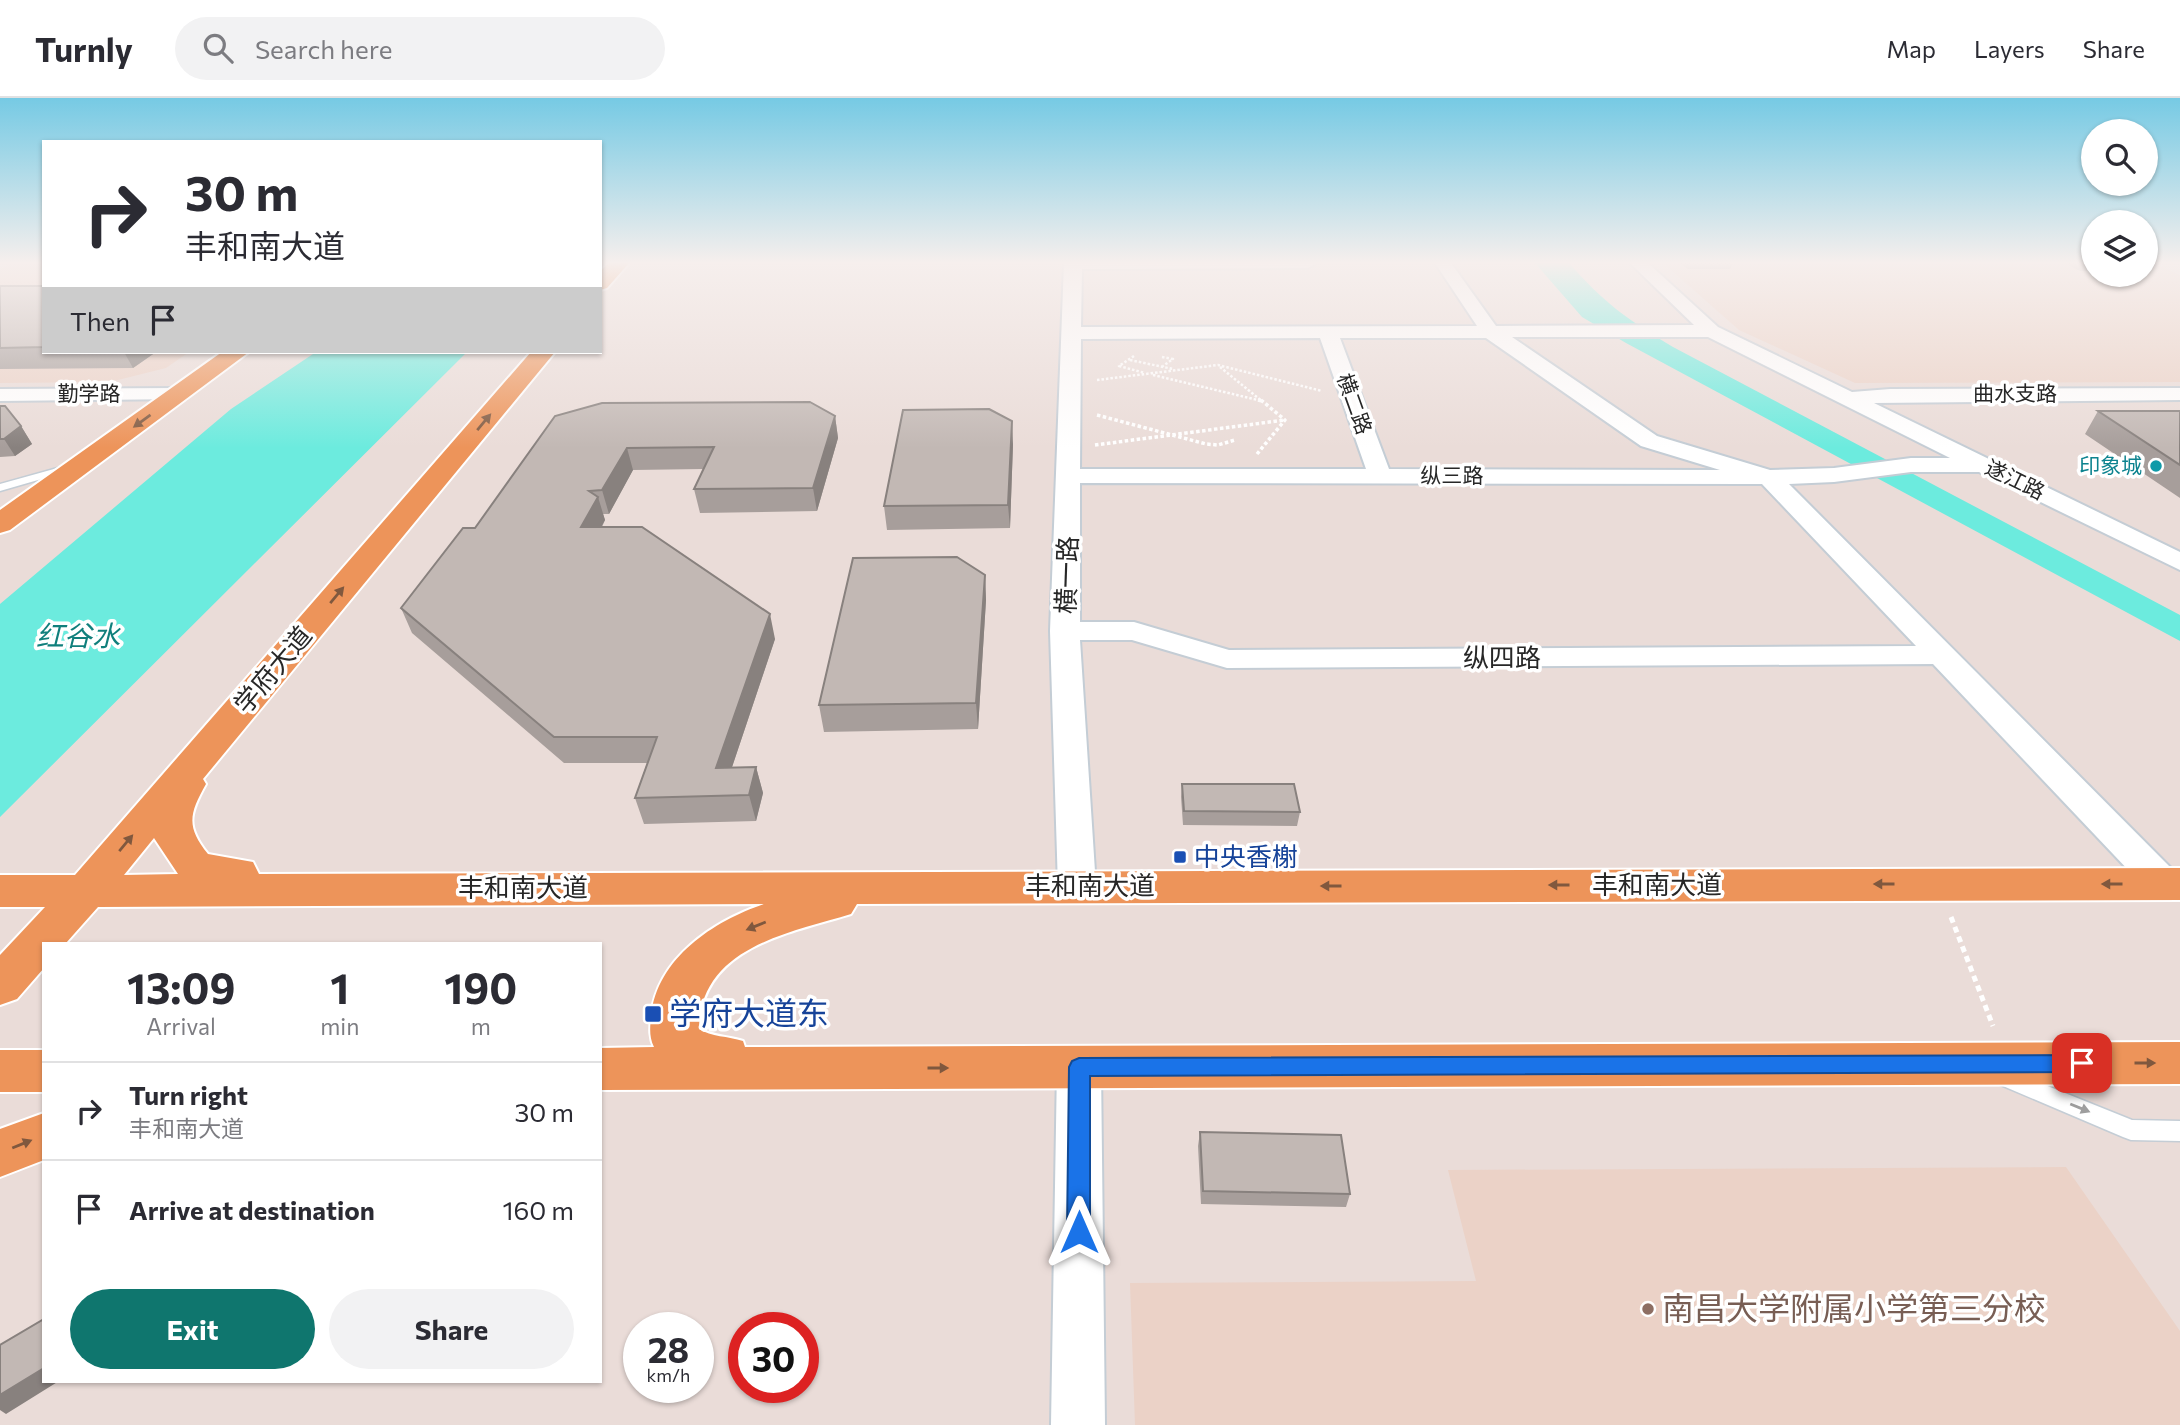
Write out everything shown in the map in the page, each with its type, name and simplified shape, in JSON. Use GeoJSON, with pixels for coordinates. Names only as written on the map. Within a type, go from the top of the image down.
{"type":"FeatureCollection","features":[{"type":"Feature","properties":{"kind":"main road"},"geometry":{"type":"LineString","coordinates":[[0,524],[234,354]]}},
{"type":"Feature","properties":{"kind":"main road","name":"学府大道"},"geometry":{"type":"LineString","coordinates":[[0,986],[88,889],[541,354]]}},
{"type":"Feature","properties":{"kind":"main road"},"geometry":{"type":"LineString","coordinates":[[212,743],[171,806],[173,839],[196,868],[366,888]]}},
{"type":"Feature","properties":{"kind":"main road","name":"丰和南大道"},"geometry":{"type":"LineString","coordinates":[[0,891],[2171,883]]}},
{"type":"Feature","properties":{"kind":"main road"},"geometry":{"type":"LineString","coordinates":[[890,1068],[698,1054],[674,1039],[678,999],[693,970],[740,932],[801,908],[917,887]]}},
{"type":"Feature","properties":{"kind":"main road"},"geometry":{"type":"LineString","coordinates":[[602,1069],[2180,1063]]}},
{"type":"Feature","properties":{"kind":"main road"},"geometry":{"type":"LineString","coordinates":[[0,1071],[42,1071]]}},
{"type":"Feature","properties":{"kind":"main road"},"geometry":{"type":"LineString","coordinates":[[0,1153],[42,1137]]}},
{"type":"Feature","properties":{"kind":"street","name":"横一路"},"geometry":{"type":"LineString","coordinates":[[1073,325],[1074,383],[1065,631],[1077,887]]}},
{"type":"Feature","properties":{"kind":"street"},"geometry":{"type":"LineString","coordinates":[[1486,325],[1491,332],[1649,440],[1769,477],[2171,883]]}},
{"type":"Feature","properties":{"kind":"street"},"geometry":{"type":"LineString","coordinates":[[1705,325],[1711,331]]}},
{"type":"Feature","properties":{"kind":"street"},"geometry":{"type":"LineString","coordinates":[[1073,333],[1711,331]]}},
{"type":"Feature","properties":{"kind":"street","name":"遂江路"},"geometry":{"type":"LineString","coordinates":[[1711,331],[2180,562]]}},
{"type":"Feature","properties":{"kind":"street","name":"横二路"},"geometry":{"type":"LineString","coordinates":[[1328,332],[1380,476]]}},
{"type":"Feature","properties":{"kind":"street","name":"勤学路"},"geometry":{"type":"LineString","coordinates":[[0,395],[178,394]]}},
{"type":"Feature","properties":{"kind":"street","name":"曲水支路"},"geometry":{"type":"LineString","coordinates":[[1851,398],[1890,395],[2180,394]]}},
{"type":"Feature","properties":{"kind":"street","name":"纵三路"},"geometry":{"type":"LineString","coordinates":[[1069,476],[1769,477],[1834,475],[1912,465],[1985,465]]}},
{"type":"Feature","properties":{"kind":"street","name":"纵四路"},"geometry":{"type":"LineString","coordinates":[[1065,631],[1134,631],[1227,659],[1944,655]]}},
{"type":"Feature","properties":{"kind":"street"},"geometry":{"type":"LineString","coordinates":[[1078,1425],[1079,1067]]}},
{"type":"Feature","properties":{"kind":"lane"},"geometry":{"type":"LineString","coordinates":[[0,488],[5,484],[82,465]]}},
{"type":"Feature","properties":{"kind":"lane"},"geometry":{"type":"LineString","coordinates":[[0,509],[43,493]]}},
{"type":"Feature","properties":{"kind":"lane"},"geometry":{"type":"LineString","coordinates":[[1990,1064],[2132,1130],[2180,1130]]}},
{"type":"Feature","properties":{"kind":"path"},"geometry":{"type":"LineString","coordinates":[[1141,352],[1119,366],[1262,401]]}},
{"type":"Feature","properties":{"kind":"path"},"geometry":{"type":"LineString","coordinates":[[1129,360],[1177,370]]}},
{"type":"Feature","properties":{"kind":"path"},"geometry":{"type":"LineString","coordinates":[[1218,365],[1285,420]]}},
{"type":"Feature","properties":{"kind":"path"},"geometry":{"type":"LineString","coordinates":[[1235,440],[1218,445],[1206,444],[1075,410],[1074,383],[1218,365],[1328,393],[1324,381]]}},
{"type":"Feature","properties":{"kind":"path"},"geometry":{"type":"LineString","coordinates":[[1070,449],[1285,420]]}},
{"type":"Feature","properties":{"kind":"path"},"geometry":{"type":"LineString","coordinates":[[1239,476],[1285,420]]}},
{"type":"Feature","properties":{"kind":"path"},"geometry":{"type":"LineString","coordinates":[[1937,884],[1990,1064]]}},
{"type":"Feature","properties":{"kind":"shaded area"},"geometry":{"type":"Polygon","coordinates":[[[0,325],[42,325],[42,354],[186,354],[166,368],[110,382],[0,383],[0,325]]]}},
{"type":"Feature","properties":{"kind":"shaded area"},"geometry":{"type":"Polygon","coordinates":[[[1733,325],[2180,325],[2180,382],[1855,383],[1739,330],[1733,325]]]}},
{"type":"Feature","properties":{"kind":"shaded area","name":"南昌大学附属小学第三分校"},"geometry":{"type":"Polygon","coordinates":[[[2066,1167],[2180,1331],[2180,1425],[1135,1425],[1130,1283],[1476,1281],[1448,1170],[2066,1167]]]}},
{"type":"Feature","properties":{"kind":"water"},"geometry":{"type":"Polygon","coordinates":[[[1595,325],[1639,325],[1673,347],[2180,615],[2180,641],[1595,325]]]}},
{"type":"Feature","properties":{"kind":"water","name":"红谷水"},"geometry":{"type":"Polygon","coordinates":[[[313,354],[465,354],[0,817],[0,604],[231,409],[313,354]]]}},
{"type":"Feature","properties":{"kind":"building"},"geometry":{"type":"Polygon","coordinates":[[[0,325],[42,325],[42,347],[0,348],[0,325]]]}},
{"type":"Feature","properties":{"kind":"building"},"geometry":{"type":"Polygon","coordinates":[[[810,402],[835,416],[813,488],[694,489],[714,447],[627,448],[602,490],[589,491],[598,497],[581,527],[642,527],[770,614],[716,768],[756,767],[749,795],[635,798],[657,737],[554,737],[401,608],[463,528],[475,528],[555,416],[602,403],[810,402]]]}},
{"type":"Feature","properties":{"kind":"building"},"geometry":{"type":"Polygon","coordinates":[[[0,406],[5,406],[21,426],[4,439],[0,439],[0,406]]]}},
{"type":"Feature","properties":{"kind":"building"},"geometry":{"type":"Polygon","coordinates":[[[989,409],[1012,421],[1008,505],[884,506],[903,410],[989,409]]]}},
{"type":"Feature","properties":{"kind":"building"},"geometry":{"type":"Polygon","coordinates":[[[2098,411],[2180,411],[2180,465],[2098,411]]]}},
{"type":"Feature","properties":{"kind":"building"},"geometry":{"type":"Polygon","coordinates":[[[957,557],[985,575],[976,703],[819,705],[853,558],[957,557]]]}},
{"type":"Feature","properties":{"kind":"building"},"geometry":{"type":"Polygon","coordinates":[[[1182,784],[1294,784],[1300,812],[1184,811],[1182,784]]]}},
{"type":"Feature","properties":{"kind":"building"},"geometry":{"type":"Polygon","coordinates":[[[1200,1132],[1341,1135],[1350,1194],[1203,1191],[1200,1132]]]}},
{"type":"Feature","properties":{"kind":"building"},"geometry":{"type":"Polygon","coordinates":[[[42,1320],[42,1369],[0,1395],[0,1345],[42,1320]]]}},
{"type":"Feature","properties":{"kind":"place","name":"印象城"},"geometry":{"type":"Point","coordinates":[2156,466]}},
{"type":"Feature","properties":{"kind":"place","name":"中央香榭"},"geometry":{"type":"Point","coordinates":[1180,857]}},
{"type":"Feature","properties":{"kind":"place","name":"学府大道东"},"geometry":{"type":"Point","coordinates":[653,1014]}},
{"type":"Feature","properties":{"kind":"place","name":"南昌大学附属小学第三分校"},"geometry":{"type":"Point","coordinates":[1648,1309]}},
{"type":"Feature","properties":{"kind":"route"},"geometry":{"type":"LineString","coordinates":[[1079,1232],[1079,1067],[2082,1063]]}}]}
